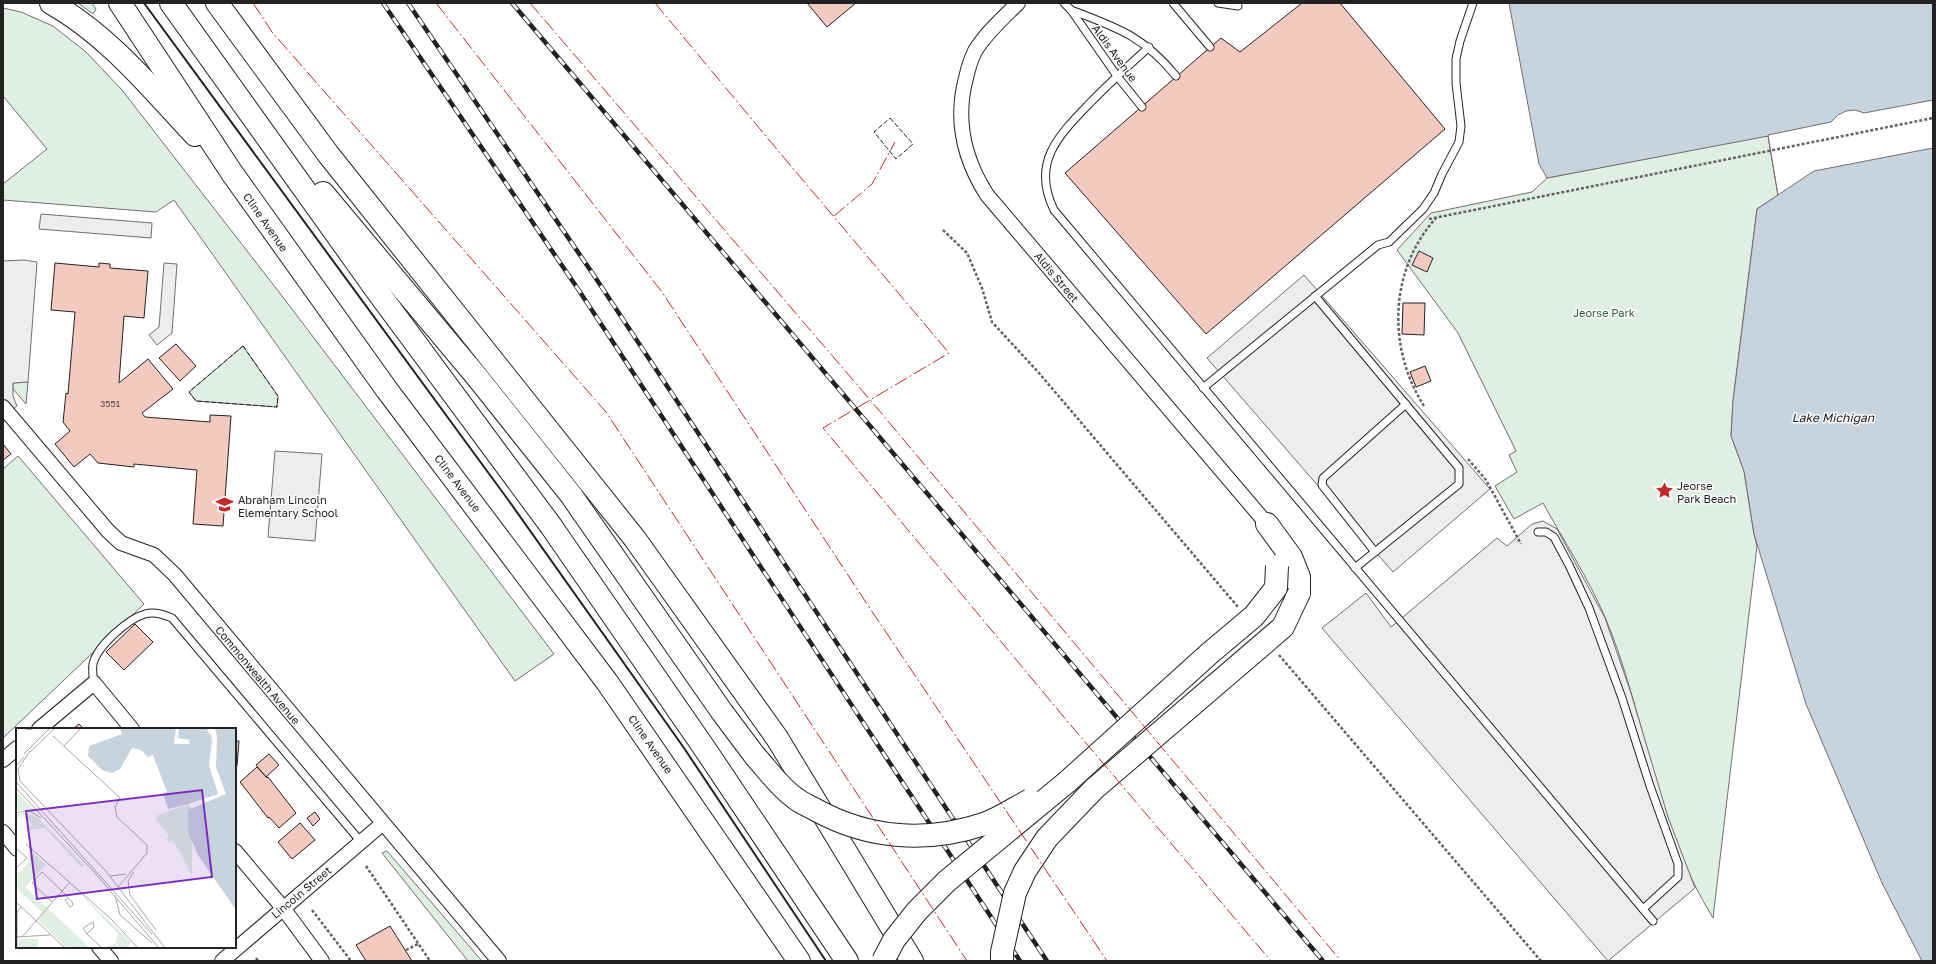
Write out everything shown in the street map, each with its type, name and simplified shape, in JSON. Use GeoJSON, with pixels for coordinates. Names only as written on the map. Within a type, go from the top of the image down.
{"type":"FeatureCollection","features":[{"type":"Feature","properties":{"kind":"highway"},"geometry":{"type":"LineString","coordinates":[[51,3],[70,14],[111,47],[232,174]]}},
{"type":"Feature","properties":{"kind":"highway","name":"Cline Avenue"},"geometry":{"type":"LineString","coordinates":[[120,3],[232,174],[387,390],[607,682],[799,961]]}},
{"type":"Feature","properties":{"kind":"highway"},"geometry":{"type":"LineString","coordinates":[[171,3],[377,291],[555,533],[708,752],[847,961]]}},
{"type":"Feature","properties":{"kind":"highway"},"geometry":{"type":"LineString","coordinates":[[217,3],[328,154],[635,540],[777,738],[912,961]]}},
{"type":"Feature","properties":{"kind":"highway"},"geometry":{"type":"LineString","coordinates":[[215,64],[477,377],[571,495],[722,712],[755,756],[794,798],[827,816],[854,827],[887,835],[921,836],[971,828],[986,823],[1067,782]]}},
{"type":"Feature","properties":{"kind":"highway"},"geometry":{"type":"LineString","coordinates":[[883,961],[894,940],[917,911],[947,881],[1067,782],[1210,653],[1254,616],[1276,588],[1277,566],[1267,524]]}},
{"type":"Feature","properties":{"kind":"highway"},"geometry":{"type":"LineString","coordinates":[[1002,961],[1002,952],[1015,893],[1025,871],[1047,838],[1094,789],[1283,627],[1299,593],[1299,577],[1291,557],[1267,524]]}},
{"type":"Feature","properties":{"kind":"street","name":"Aldis Street"},"geometry":{"type":"LineString","coordinates":[[1018,3],[985,37],[974,53],[964,86],[961,103],[961,122],[968,159],[975,177],[986,195],[1267,524]]}},
{"type":"Feature","properties":{"kind":"street","name":"Commonwealth Avenue"},"geometry":{"type":"LineString","coordinates":[[3,407],[108,531],[121,543],[154,555],[175,575],[382,824],[499,961]]}},
{"type":"Feature","properties":{"kind":"street"},"geometry":{"type":"LineString","coordinates":[[40,728],[94,683],[131,728]]}},
{"type":"Feature","properties":{"kind":"street"},"geometry":{"type":"LineString","coordinates":[[3,760],[16,749]]}},
{"type":"Feature","properties":{"kind":"street","name":"Lincoln Street"},"geometry":{"type":"LineString","coordinates":[[222,961],[282,908],[382,824]]}},
{"type":"Feature","properties":{"kind":"street"},"geometry":{"type":"LineString","coordinates":[[236,852],[282,908],[322,961]]}},
{"type":"Feature","properties":{"kind":"street"},"geometry":{"type":"LineString","coordinates":[[100,948],[111,961]]}},
{"type":"Feature","properties":{"kind":"lane","name":"Aldis Avenue"},"geometry":{"type":"LineString","coordinates":[[1064,3],[1071,10],[1117,76],[1142,107]]}},
{"type":"Feature","properties":{"kind":"lane"},"geometry":{"type":"LineString","coordinates":[[1173,3],[1210,47]]}},
{"type":"Feature","properties":{"kind":"lane"},"geometry":{"type":"LineString","coordinates":[[1218,3],[1238,6]]}},
{"type":"Feature","properties":{"kind":"lane"},"geometry":{"type":"LineString","coordinates":[[1203,388],[1378,244],[1389,242],[1410,222],[1434,193],[1459,142],[1461,126],[1456,83],[1456,59],[1460,41],[1473,3]]}},
{"type":"Feature","properties":{"kind":"lane","name":"Aldis Avenue"},"geometry":{"type":"LineString","coordinates":[[1071,10],[1115,27],[1134,37],[1149,47],[1176,76]]}},
{"type":"Feature","properties":{"kind":"lane"},"geometry":{"type":"LineString","coordinates":[[1149,47],[1117,76],[1057,139],[1046,165],[1049,201],[1060,219],[1653,921]]}},
{"type":"Feature","properties":{"kind":"lane"},"geometry":{"type":"LineString","coordinates":[[1315,296],[1460,468],[1459,484],[1355,568]]}},
{"type":"Feature","properties":{"kind":"lane"},"geometry":{"type":"LineString","coordinates":[[1375,552],[1322,485],[1323,478],[1406,404]]}},
{"type":"Feature","properties":{"kind":"lane"},"geometry":{"type":"LineString","coordinates":[[1538,532],[1546,532],[1554,537],[1589,608],[1622,698],[1650,786],[1678,864],[1678,877],[1643,909]]}},
{"type":"Feature","properties":{"kind":"lane"},"geometry":{"type":"LineString","coordinates":[[94,683],[93,664],[100,649],[126,624],[146,613],[160,613],[172,618],[361,842]]}},
{"type":"Feature","properties":{"kind":"path"},"geometry":{"type":"LineString","coordinates":[[1410,222],[1933,118]]}},
{"type":"Feature","properties":{"kind":"path"},"geometry":{"type":"LineString","coordinates":[[1428,411],[1414,390],[1403,360],[1399,340],[1398,310],[1405,274],[1425,230],[1436,217]]}},
{"type":"Feature","properties":{"kind":"path"},"geometry":{"type":"LineString","coordinates":[[943,230],[967,253],[982,288],[992,322],[1039,373],[1243,613]]}},
{"type":"Feature","properties":{"kind":"path"},"geometry":{"type":"LineString","coordinates":[[1466,457],[1486,480],[1521,544]]}},
{"type":"Feature","properties":{"kind":"path"},"geometry":{"type":"LineString","coordinates":[[1274,649],[1541,961]]}},
{"type":"Feature","properties":{"kind":"path"},"geometry":{"type":"LineString","coordinates":[[366,866],[430,961]]}},
{"type":"Feature","properties":{"kind":"path"},"geometry":{"type":"LineString","coordinates":[[312,910],[351,961]]}},
{"type":"Feature","properties":{"kind":"path"},"geometry":{"type":"LineString","coordinates":[[406,950],[418,944]]}},
{"type":"Feature","properties":{"kind":"green space"},"geometry":{"type":"Polygon","coordinates":[[[78,3],[92,3],[96,9],[93,14],[78,3]]]}},
{"type":"Feature","properties":{"kind":"green space"},"geometry":{"type":"Polygon","coordinates":[[[3,8],[21,12],[53,26],[86,52],[122,90],[279,292],[554,654],[515,681],[174,200],[156,212],[3,200],[3,184],[47,149],[3,96],[3,8]]]}},
{"type":"Feature","properties":{"kind":"green space","name":"Jeorse Park"},"geometry":{"type":"Polygon","coordinates":[[[1768,135],[1778,195],[1757,209],[1733,401],[1731,436],[1744,471],[1757,546],[1713,918],[1694,883],[1678,846],[1653,770],[1619,654],[1598,602],[1543,503],[1514,519],[1495,486],[1517,472],[1509,455],[1516,451],[1458,333],[1397,250],[1431,213],[1532,192],[1547,178],[1768,135]]]}},
{"type":"Feature","properties":{"kind":"green space"},"geometry":{"type":"Polygon","coordinates":[[[243,346],[278,396],[277,407],[196,401],[189,392],[243,346]]]}},
{"type":"Feature","properties":{"kind":"green space"},"geometry":{"type":"Polygon","coordinates":[[[28,382],[26,404],[13,389],[13,383],[28,382]]]}},
{"type":"Feature","properties":{"kind":"green space"},"geometry":{"type":"Polygon","coordinates":[[[18,456],[144,604],[3,738],[3,469],[18,456]]]}},
{"type":"Feature","properties":{"kind":"green space"},"geometry":{"type":"Polygon","coordinates":[[[387,851],[482,961],[468,961],[382,853],[387,851]]]}},
{"type":"Feature","properties":{"kind":"shaded area"},"geometry":{"type":"Polygon","coordinates":[[[41,214],[152,223],[151,238],[39,229],[41,214]]]}},
{"type":"Feature","properties":{"kind":"shaded area"},"geometry":{"type":"Polygon","coordinates":[[[24,260],[37,262],[28,382],[13,383],[13,396],[17,406],[3,418],[3,261],[24,260]]]}},
{"type":"Feature","properties":{"kind":"shaded area"},"geometry":{"type":"Polygon","coordinates":[[[164,263],[177,264],[172,333],[157,345],[149,335],[159,327],[164,263]]]}},
{"type":"Feature","properties":{"kind":"shaded area"},"geometry":{"type":"Polygon","coordinates":[[[1304,275],[1490,489],[1393,572],[1207,358],[1304,275]]]}},
{"type":"Feature","properties":{"kind":"shaded area"},"geometry":{"type":"Polygon","coordinates":[[[275,451],[322,454],[315,541],[268,537],[275,451]]]}},
{"type":"Feature","properties":{"kind":"shaded area"},"geometry":{"type":"Polygon","coordinates":[[[1543,521],[1557,529],[1605,618],[1630,690],[1668,817],[1695,888],[1608,961],[1322,628],[1366,593],[1391,627],[1497,538],[1507,546],[1532,524],[1543,521]]]}},
{"type":"Feature","properties":{"kind":"water","name":"Lake Michigan"},"geometry":{"type":"Polygon","coordinates":[[[1509,3],[1933,3],[1933,961],[1922,961],[1882,883],[1806,704],[1754,534],[1744,471],[1731,436],[1733,401],[1757,209],[1778,195],[1768,136],[1547,178],[1539,164],[1509,3]]]}},
{"type":"Feature","properties":{"kind":"pier"},"geometry":{"type":"Polygon","coordinates":[[[1933,100],[1933,148],[1814,171],[1778,195],[1768,135],[1831,122],[1838,115],[1846,111],[1855,110],[1864,113],[1933,100]]]}},
{"type":"Feature","properties":{"kind":"building"},"geometry":{"type":"Polygon","coordinates":[[[807,3],[856,3],[827,27],[807,3]]]}},
{"type":"Feature","properties":{"kind":"building"},"geometry":{"type":"Polygon","coordinates":[[[1302,3],[1340,3],[1445,129],[1206,334],[1065,173],[1221,38],[1240,52],[1302,3]]]}},
{"type":"Feature","properties":{"kind":"building"},"geometry":{"type":"Polygon","coordinates":[[[1419,251],[1433,258],[1427,272],[1412,265],[1419,251]]]}},
{"type":"Feature","properties":{"kind":"building"},"geometry":{"type":"Polygon","coordinates":[[[55,263],[99,267],[99,263],[110,264],[110,268],[148,271],[144,318],[124,316],[119,383],[148,359],[173,389],[142,413],[145,417],[210,422],[210,415],[231,416],[223,526],[193,524],[197,470],[134,464],[134,467],[98,463],[90,454],[74,467],[55,444],[70,431],[63,422],[66,393],[68,394],[75,312],[51,310],[55,263]]]}},
{"type":"Feature","properties":{"kind":"building"},"geometry":{"type":"Polygon","coordinates":[[[1403,303],[1425,303],[1424,335],[1402,334],[1403,303]]]}},
{"type":"Feature","properties":{"kind":"building"},"geometry":{"type":"Polygon","coordinates":[[[176,344],[196,366],[180,381],[159,358],[176,344]]]}},
{"type":"Feature","properties":{"kind":"building"},"geometry":{"type":"Polygon","coordinates":[[[1425,366],[1431,381],[1416,387],[1410,372],[1425,366]]]}},
{"type":"Feature","properties":{"kind":"building"},"geometry":{"type":"Polygon","coordinates":[[[3,444],[11,454],[3,460],[3,444]]]}},
{"type":"Feature","properties":{"kind":"building"},"geometry":{"type":"Polygon","coordinates":[[[135,624],[153,642],[124,670],[106,652],[135,624]]]}},
{"type":"Feature","properties":{"kind":"building"},"geometry":{"type":"Polygon","coordinates":[[[79,724],[83,728],[74,728],[79,724]]]}},
{"type":"Feature","properties":{"kind":"building"},"geometry":{"type":"Polygon","coordinates":[[[236,741],[239,741],[237,766],[236,741]]]}},
{"type":"Feature","properties":{"kind":"building"},"geometry":{"type":"Polygon","coordinates":[[[269,754],[279,765],[266,777],[256,765],[269,754]]]}},
{"type":"Feature","properties":{"kind":"building"},"geometry":{"type":"Polygon","coordinates":[[[257,767],[267,778],[268,777],[296,813],[279,828],[269,817],[268,818],[240,782],[257,767]]]}},
{"type":"Feature","properties":{"kind":"building"},"geometry":{"type":"Polygon","coordinates":[[[315,812],[320,819],[313,826],[307,818],[315,812]]]}},
{"type":"Feature","properties":{"kind":"building"},"geometry":{"type":"Polygon","coordinates":[[[300,823],[315,840],[292,859],[278,842],[300,823]]]}},
{"type":"Feature","properties":{"kind":"building"},"geometry":{"type":"Polygon","coordinates":[[[390,926],[412,961],[366,961],[356,945],[390,926]]]}},
{"type":"Feature","properties":{"kind":"railway"},"geometry":{"type":"LineString","coordinates":[[383,3],[578,289],[1020,961]]}},
{"type":"Feature","properties":{"kind":"railway"},"geometry":{"type":"LineString","coordinates":[[408,3],[595,277],[1047,961]]}},
{"type":"Feature","properties":{"kind":"railway"},"geometry":{"type":"LineString","coordinates":[[512,3],[1323,961]]}},
{"type":"Feature","properties":{"kind":"fence"},"geometry":{"type":"LineString","coordinates":[[890,118],[913,144],[896,159],[874,132],[890,118]]}},
{"type":"Feature","properties":{"kind":"fence"},"geometry":{"type":"LineString","coordinates":[[243,346],[278,396],[277,407],[196,401],[189,392],[243,346]]}},
{"type":"Feature","properties":{"kind":"wall"},"geometry":{"type":"LineString","coordinates":[[144,3],[509,501],[684,748],[826,961]]}},
{"type":"Feature","properties":{"kind":"power"},"geometry":{"type":"LineString","coordinates":[[253,3],[272,32],[606,412],[967,961]]}},
{"type":"Feature","properties":{"kind":"power"},"geometry":{"type":"LineString","coordinates":[[436,3],[662,292],[869,607],[1107,961]]}},
{"type":"Feature","properties":{"kind":"power"},"geometry":{"type":"LineString","coordinates":[[530,3],[877,408],[1341,961]]}},
{"type":"Feature","properties":{"kind":"power"},"geometry":{"type":"LineString","coordinates":[[655,3],[949,353],[823,428],[1068,722],[1271,961]]}},
{"type":"Feature","properties":{"kind":"power"},"geometry":{"type":"LineString","coordinates":[[834,216],[872,184],[895,142]]}},
{"type":"Feature","properties":{"kind":"place","name":"Jeorse Park Beach"},"geometry":{"type":"Point","coordinates":[1664,491]}},
{"type":"Feature","properties":{"kind":"place","name":"Abraham Lincoln Elementary School"},"geometry":{"type":"Point","coordinates":[225,505]}}]}
